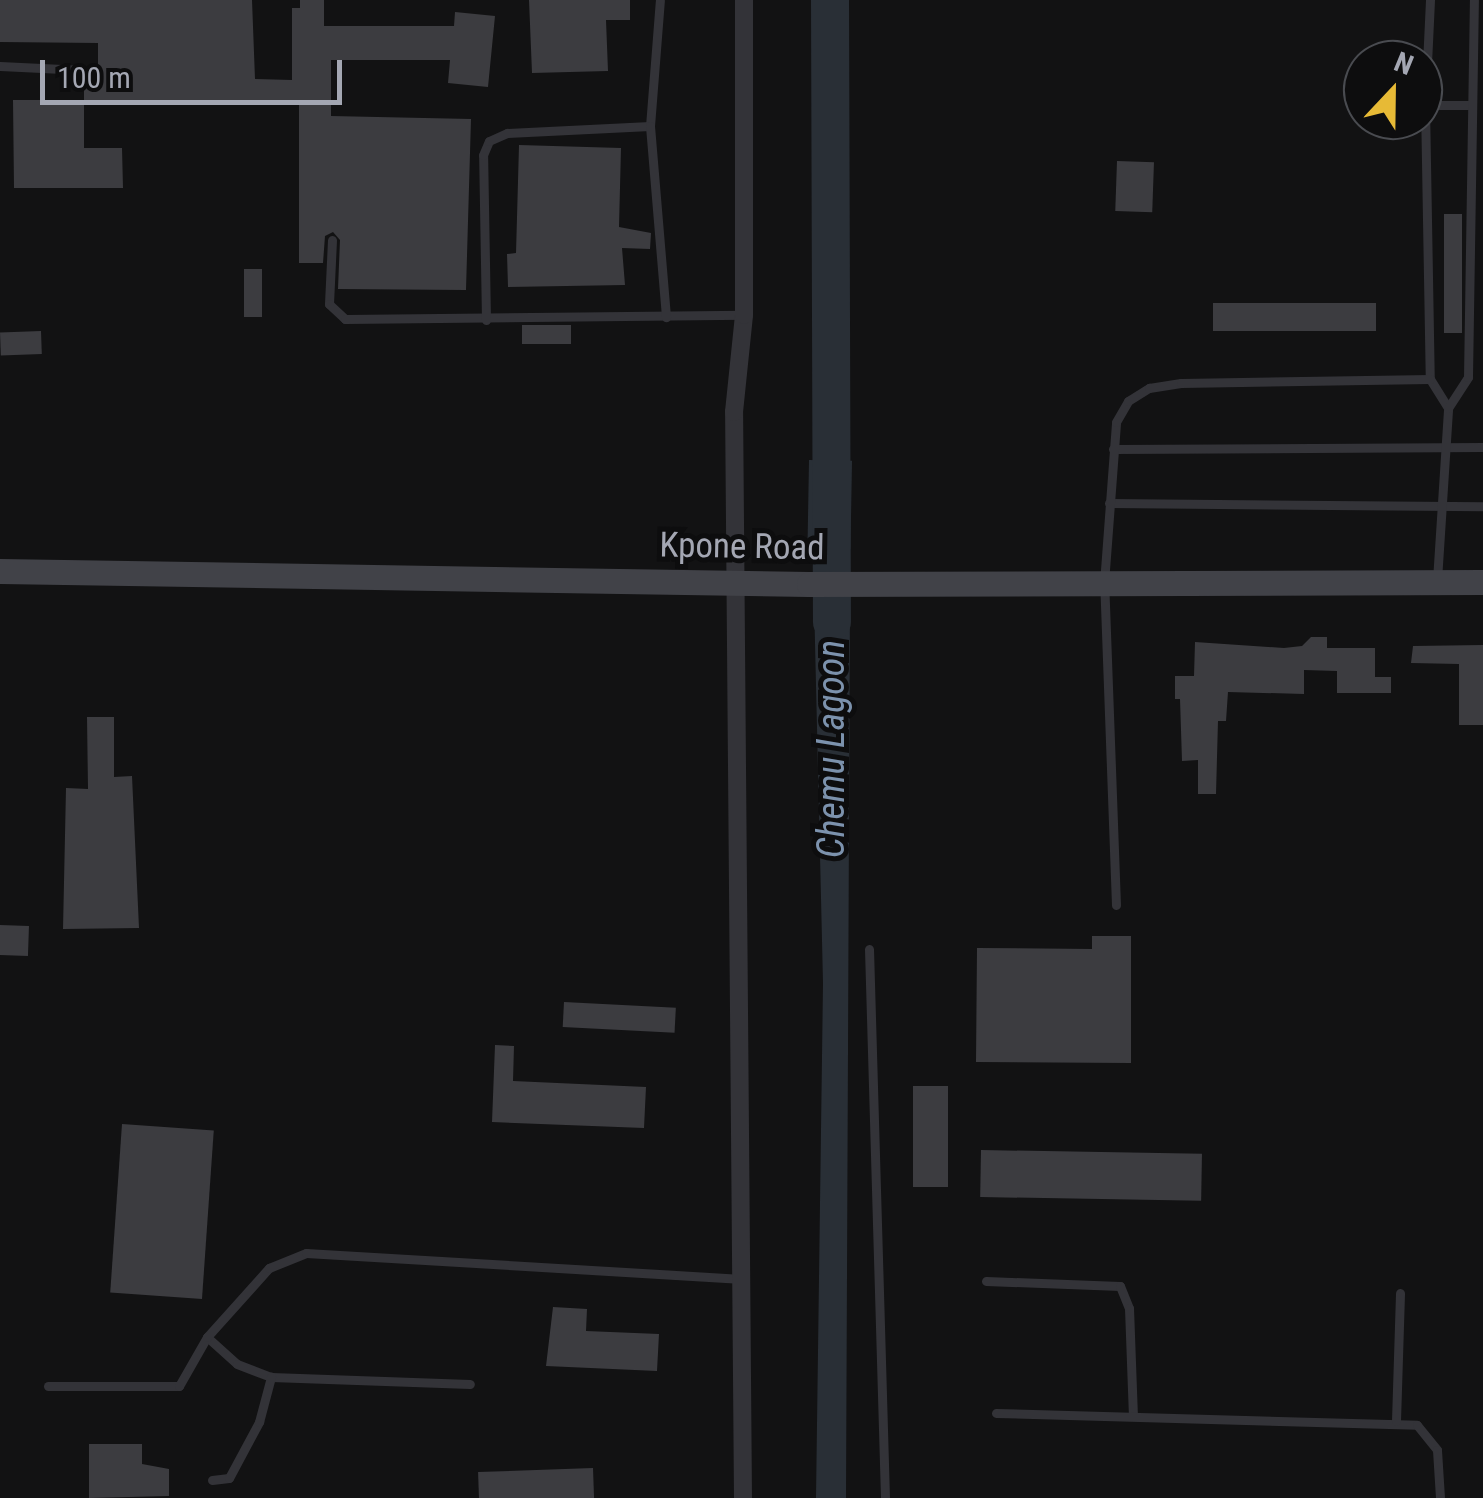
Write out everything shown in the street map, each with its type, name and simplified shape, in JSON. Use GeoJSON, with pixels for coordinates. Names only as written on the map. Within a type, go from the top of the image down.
{"type":"FeatureCollection","features":[{"type":"Feature","properties":{"kind":"main road","name":"Kpone Road"},"geometry":{"type":"LineString","coordinates":[[0,570],[809,584],[1483,582]]}},
{"type":"Feature","properties":{"kind":"street"},"geometry":{"type":"LineString","coordinates":[[743,1498],[734,412],[744,315],[744,0]]}},
{"type":"Feature","properties":{"kind":"lane"},"geometry":{"type":"LineString","coordinates":[[660,0],[650,126],[666,317]]}},
{"type":"Feature","properties":{"kind":"lane"},"geometry":{"type":"LineString","coordinates":[[1428,40],[1430,0]]}},
{"type":"Feature","properties":{"kind":"lane"},"geometry":{"type":"LineString","coordinates":[[1437,582],[1448,408],[1468,377],[1472,104],[1478,36],[1474,0]]}},
{"type":"Feature","properties":{"kind":"lane"},"geometry":{"type":"LineString","coordinates":[[0,66],[83,70]]}},
{"type":"Feature","properties":{"kind":"lane"},"geometry":{"type":"LineString","coordinates":[[1443,105],[1472,104]]}},
{"type":"Feature","properties":{"kind":"lane"},"geometry":{"type":"LineString","coordinates":[[486,320],[483,155],[490,142],[508,133],[650,126]]}},
{"type":"Feature","properties":{"kind":"lane"},"geometry":{"type":"LineString","coordinates":[[1426,140],[1430,379],[1448,408]]}},
{"type":"Feature","properties":{"kind":"lane"},"geometry":{"type":"LineString","coordinates":[[332,240],[330,304],[345,319],[744,315]]}},
{"type":"Feature","properties":{"kind":"lane"},"geometry":{"type":"LineString","coordinates":[[1116,906],[1104,584],[1113,448],[1128,401],[1150,388],[1430,379]]}},
{"type":"Feature","properties":{"kind":"lane"},"geometry":{"type":"LineString","coordinates":[[1113,448],[1483,447]]}},
{"type":"Feature","properties":{"kind":"lane"},"geometry":{"type":"LineString","coordinates":[[1109,503],[1483,506]]}},
{"type":"Feature","properties":{"kind":"lane"},"geometry":{"type":"LineString","coordinates":[[870,949],[885,1498]]}},
{"type":"Feature","properties":{"kind":"lane"},"geometry":{"type":"LineString","coordinates":[[48,1386],[173,1389],[207,1337],[269,1268],[306,1253],[742,1279]]}},
{"type":"Feature","properties":{"kind":"lane"},"geometry":{"type":"LineString","coordinates":[[986,1281],[1120,1286],[1129,1308],[1134,1416]]}},
{"type":"Feature","properties":{"kind":"lane"},"geometry":{"type":"LineString","coordinates":[[1396,1421],[1400,1293]]}},
{"type":"Feature","properties":{"kind":"lane"},"geometry":{"type":"LineString","coordinates":[[207,1337],[237,1364],[270,1377],[470,1384]]}},
{"type":"Feature","properties":{"kind":"lane"},"geometry":{"type":"LineString","coordinates":[[212,1480],[229,1478],[260,1422],[270,1377]]}},
{"type":"Feature","properties":{"kind":"lane"},"geometry":{"type":"LineString","coordinates":[[996,1413],[1396,1421],[1430,1436],[1437,1450],[1440,1498]]}},
{"type":"Feature","properties":{"kind":"water"},"geometry":{"type":"Polygon","coordinates":[[[809,460],[852,461],[850,549],[807,548],[809,460]]]}},
{"type":"Feature","properties":{"kind":"water"},"geometry":{"type":"Polygon","coordinates":[[[850,599],[846,1498],[816,1498],[823,983],[814,600],[850,599]]]}},
{"type":"Feature","properties":{"kind":"building"},"geometry":{"type":"Polygon","coordinates":[[[0,0],[252,0],[255,79],[292,80],[292,8],[300,8],[300,0],[324,0],[324,26],[454,26],[455,12],[495,16],[488,87],[448,83],[450,60],[331,60],[331,116],[471,119],[466,290],[338,289],[340,240],[333,232],[325,236],[323,263],[299,263],[299,104],[84,102],[84,78],[98,78],[98,43],[0,42],[0,0]]]}},
{"type":"Feature","properties":{"kind":"building"},"geometry":{"type":"Polygon","coordinates":[[[529,0],[630,0],[630,20],[606,20],[608,71],[532,73],[529,0]]]}},
{"type":"Feature","properties":{"kind":"building"},"geometry":{"type":"Polygon","coordinates":[[[13,100],[84,100],[84,148],[122,148],[123,188],[14,188],[13,100]]]}},
{"type":"Feature","properties":{"kind":"building"},"geometry":{"type":"Polygon","coordinates":[[[519,145],[621,148],[619,227],[651,233],[650,249],[622,248],[625,285],[508,287],[507,254],[516,253],[519,145]]]}},
{"type":"Feature","properties":{"kind":"building"},"geometry":{"type":"Polygon","coordinates":[[[1117,161],[1154,162],[1152,212],[1115,211],[1117,161]]]}},
{"type":"Feature","properties":{"kind":"building"},"geometry":{"type":"Polygon","coordinates":[[[1444,214],[1462,214],[1462,333],[1444,333],[1444,214]]]}},
{"type":"Feature","properties":{"kind":"building"},"geometry":{"type":"Polygon","coordinates":[[[244,269],[262,269],[262,317],[244,317],[244,269]]]}},
{"type":"Feature","properties":{"kind":"building"},"geometry":{"type":"Polygon","coordinates":[[[1213,303],[1376,303],[1376,331],[1213,331],[1213,303]]]}},
{"type":"Feature","properties":{"kind":"building"},"geometry":{"type":"Polygon","coordinates":[[[522,325],[571,325],[571,344],[522,344],[522,325]]]}},
{"type":"Feature","properties":{"kind":"building"},"geometry":{"type":"Polygon","coordinates":[[[41,331],[42,354],[1,355],[0,332],[41,331]]]}},
{"type":"Feature","properties":{"kind":"building"},"geometry":{"type":"Polygon","coordinates":[[[1311,637],[1327,637],[1327,648],[1375,648],[1375,677],[1391,677],[1391,693],[1337,693],[1337,671],[1304,670],[1304,694],[1228,692],[1226,721],[1218,721],[1216,794],[1198,794],[1198,760],[1182,761],[1180,699],[1175,699],[1175,676],[1194,676],[1195,642],[1284,648],[1302,646],[1311,637]]]}},
{"type":"Feature","properties":{"kind":"building"},"geometry":{"type":"Polygon","coordinates":[[[1483,645],[1483,725],[1459,725],[1459,664],[1411,663],[1413,646],[1483,645]]]}},
{"type":"Feature","properties":{"kind":"building"},"geometry":{"type":"Polygon","coordinates":[[[87,717],[114,717],[114,777],[132,776],[139,928],[63,929],[66,788],[88,789],[87,717]]]}},
{"type":"Feature","properties":{"kind":"building"},"geometry":{"type":"Polygon","coordinates":[[[0,925],[29,926],[28,956],[0,955],[0,925]]]}},
{"type":"Feature","properties":{"kind":"building"},"geometry":{"type":"Polygon","coordinates":[[[1092,936],[1131,936],[1131,1063],[976,1062],[977,948],[1092,949],[1092,936]]]}},
{"type":"Feature","properties":{"kind":"building"},"geometry":{"type":"Polygon","coordinates":[[[564,1002],[676,1008],[675,1033],[563,1027],[564,1002]]]}},
{"type":"Feature","properties":{"kind":"building"},"geometry":{"type":"Polygon","coordinates":[[[495,1045],[514,1046],[513,1081],[646,1087],[644,1128],[492,1122],[495,1045]]]}},
{"type":"Feature","properties":{"kind":"building"},"geometry":{"type":"Polygon","coordinates":[[[913,1086],[948,1086],[948,1187],[913,1187],[913,1086]]]}},
{"type":"Feature","properties":{"kind":"building"},"geometry":{"type":"Polygon","coordinates":[[[122,1124],[214,1130],[202,1299],[110,1293],[122,1124]]]}},
{"type":"Feature","properties":{"kind":"building"},"geometry":{"type":"Polygon","coordinates":[[[981,1150],[1202,1154],[1201,1201],[980,1197],[981,1150]]]}},
{"type":"Feature","properties":{"kind":"building"},"geometry":{"type":"Polygon","coordinates":[[[553,1307],[587,1309],[586,1331],[659,1334],[657,1371],[546,1366],[553,1307]]]}},
{"type":"Feature","properties":{"kind":"building"},"geometry":{"type":"Polygon","coordinates":[[[89,1444],[142,1444],[142,1464],[169,1469],[169,1496],[89,1498],[89,1444]]]}},
{"type":"Feature","properties":{"kind":"building"},"geometry":{"type":"Polygon","coordinates":[[[593,1468],[594,1498],[479,1498],[478,1472],[593,1468]]]}},
{"type":"Feature","properties":{"kind":"waterway","name":"Chemu Lagoon"},"geometry":{"type":"LineString","coordinates":[[830,0],[832,622]]}}]}
